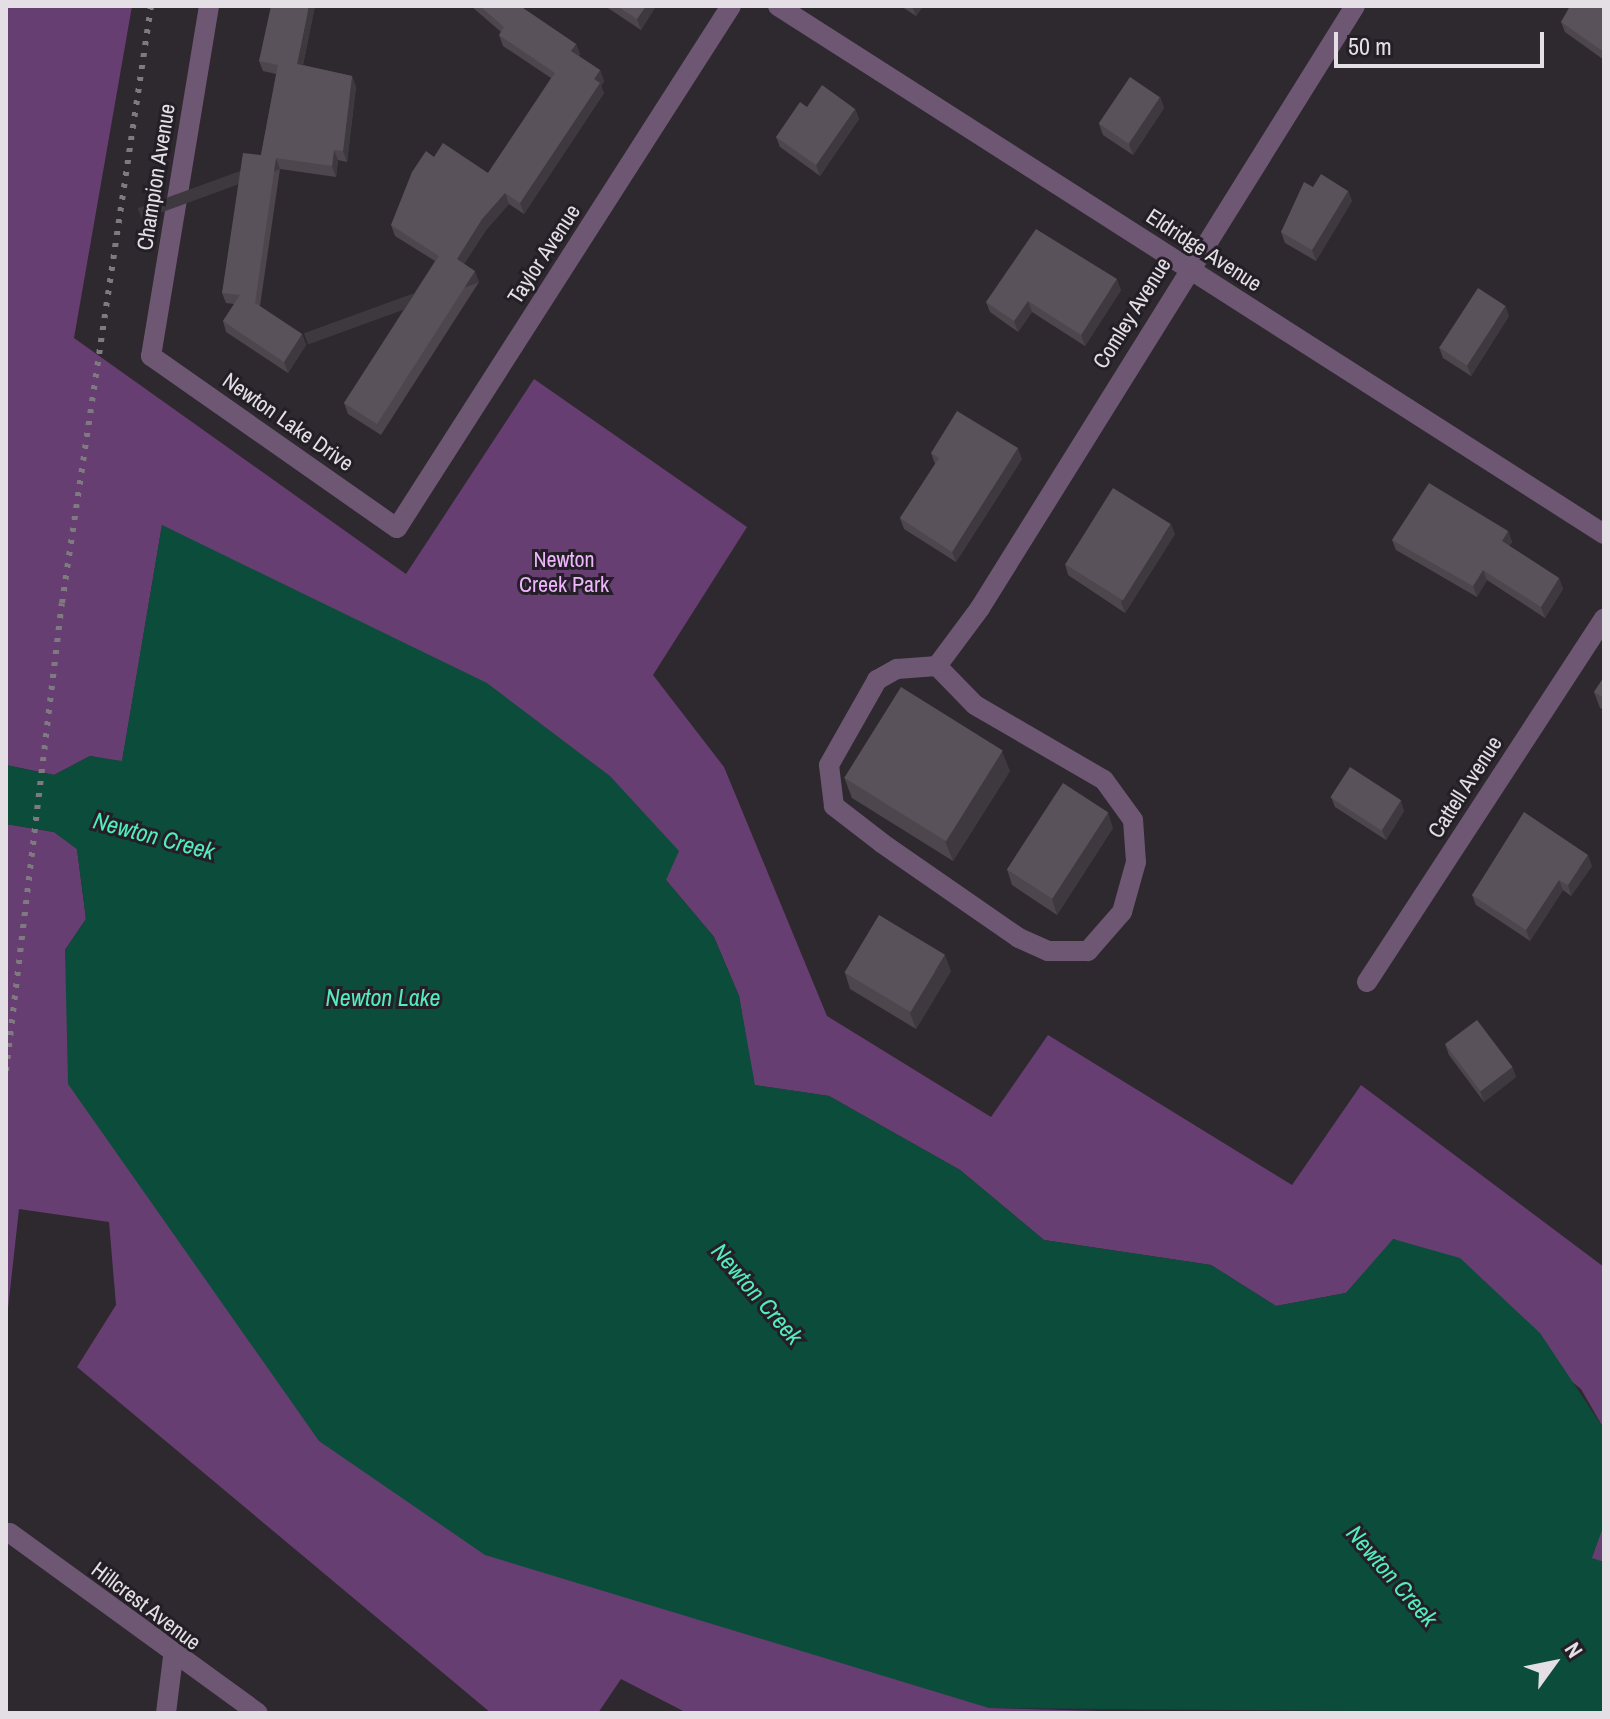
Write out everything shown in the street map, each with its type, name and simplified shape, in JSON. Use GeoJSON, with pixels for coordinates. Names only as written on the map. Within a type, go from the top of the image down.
{"type":"FeatureCollection","features":[{"type":"Feature","properties":{"kind":"street","name":"Champion Avenue"},"geometry":{"type":"LineString","coordinates":[[151,356],[209,6]]}},
{"type":"Feature","properties":{"kind":"street","name":"Taylor Avenue"},"geometry":{"type":"LineString","coordinates":[[397,528],[731,6]]}},
{"type":"Feature","properties":{"kind":"street","name":"Eldridge Avenue"},"geometry":{"type":"LineString","coordinates":[[778,6],[1604,534]]}},
{"type":"Feature","properties":{"kind":"street","name":"Comley Avenue"},"geometry":{"type":"LineString","coordinates":[[937,666],[980,608],[1188,268],[1355,6]]}},
{"type":"Feature","properties":{"kind":"street","name":"Newton Lake Drive"},"geometry":{"type":"LineString","coordinates":[[151,356],[397,528]]}},
{"type":"Feature","properties":{"kind":"street","name":"Cattell Avenue"},"geometry":{"type":"LineString","coordinates":[[1367,982],[1604,618]]}},
{"type":"Feature","properties":{"kind":"street"},"geometry":{"type":"LineString","coordinates":[[937,666],[975,705],[1104,780],[1133,820],[1136,862],[1122,912],[1088,951],[1048,951],[1019,938],[834,806],[829,765],[863,698],[897,669],[937,666]]}},
{"type":"Feature","properties":{"kind":"street","name":"Hillcrest Avenue"},"geometry":{"type":"LineString","coordinates":[[10,1533],[173,1657],[258,1713]]}},
{"type":"Feature","properties":{"kind":"street"},"geometry":{"type":"LineString","coordinates":[[166,1713],[173,1657]]}},
{"type":"Feature","properties":{"kind":"green space","name":"Newton Creek Park"},"geometry":{"type":"Polygon","coordinates":[[[6,6],[132,6],[74,338],[406,574],[534,379],[747,527],[653,675],[724,767],[827,1016],[991,1117],[1048,1035],[1292,1185],[1361,1085],[1604,1267],[1604,1429],[1581,1389],[1394,1239],[1346,1293],[1276,1306],[1211,1265],[1044,1240],[960,1170],[829,1096],[754,1085],[739,996],[714,937],[666,880],[162,525],[122,762],[90,756],[54,775],[6,765],[6,6]]]}},
{"type":"Feature","properties":{"kind":"green space"},"geometry":{"type":"Polygon","coordinates":[[[6,824],[54,832],[77,849],[86,919],[65,950],[989,1708],[1178,1713],[687,1713],[621,1679],[598,1713],[491,1713],[77,1367],[116,1305],[109,1222],[19,1209],[6,1327],[6,824]]]}},
{"type":"Feature","properties":{"kind":"green space"},"geometry":{"type":"Polygon","coordinates":[[[1604,1524],[1604,1562],[1591,1559],[1604,1524]]]}},
{"type":"Feature","properties":{"kind":"water","name":"Newton Lake"},"geometry":{"type":"Polygon","coordinates":[[[162,525],[487,683],[610,776],[679,851],[666,880],[714,937],[739,996],[755,1085],[829,1096],[960,1170],[1044,1240],[1211,1265],[1276,1306],[1346,1293],[1393,1239],[1460,1258],[1540,1333],[1604,1429],[1604,1524],[1592,1558],[1604,1562],[1604,1713],[989,1708],[485,1555],[319,1441],[68,1084],[65,950],[86,919],[77,849],[54,832],[6,824],[6,765],[54,775],[90,756],[122,761],[162,525]]]}},
{"type":"Feature","properties":{"kind":"building"},"geometry":{"type":"Polygon","coordinates":[[[271,6],[309,6],[297,64],[352,76],[343,151],[334,150],[332,166],[276,158],[255,303],[302,334],[284,362],[223,321],[240,295],[222,293],[243,153],[261,155],[278,65],[259,61],[271,6]]]}},
{"type":"Feature","properties":{"kind":"building"},"geometry":{"type":"Polygon","coordinates":[[[480,6],[520,6],[576,44],[571,51],[600,70],[594,79],[600,83],[520,203],[505,193],[482,219],[457,259],[475,271],[377,424],[344,403],[439,256],[391,225],[412,172],[426,151],[434,157],[443,143],[488,173],[555,73],[499,35],[504,27],[480,6]]]}},
{"type":"Feature","properties":{"kind":"building"},"geometry":{"type":"Polygon","coordinates":[[[617,6],[646,6],[637,19],[617,6]]]}},
{"type":"Feature","properties":{"kind":"building"},"geometry":{"type":"Polygon","coordinates":[[[1570,6],[1604,6],[1604,52],[1561,22],[1570,6]]]}},
{"type":"Feature","properties":{"kind":"building"},"geometry":{"type":"Polygon","coordinates":[[[1130,77],[1160,97],[1129,144],[1099,123],[1130,77]]]}},
{"type":"Feature","properties":{"kind":"building"},"geometry":{"type":"Polygon","coordinates":[[[822,85],[855,109],[816,165],[776,137],[800,102],[807,107],[822,85]]]}},
{"type":"Feature","properties":{"kind":"building"},"geometry":{"type":"Polygon","coordinates":[[[1321,174],[1348,191],[1312,250],[1281,232],[1304,182],[1313,187],[1321,174]]]}},
{"type":"Feature","properties":{"kind":"building"},"geometry":{"type":"Polygon","coordinates":[[[1036,229],[1117,279],[1081,335],[1028,301],[1014,321],[986,302],[1036,229]]]}},
{"type":"Feature","properties":{"kind":"building"},"geometry":{"type":"Polygon","coordinates":[[[1478,288],[1506,306],[1467,366],[1439,348],[1478,288]]]}},
{"type":"Feature","properties":{"kind":"building"},"geometry":{"type":"Polygon","coordinates":[[[957,411],[1018,448],[952,552],[900,518],[939,458],[931,453],[957,411]]]}},
{"type":"Feature","properties":{"kind":"building"},"geometry":{"type":"Polygon","coordinates":[[[1429,483],[1508,531],[1502,541],[1559,578],[1541,607],[1483,570],[1473,586],[1392,540],[1429,483]]]}},
{"type":"Feature","properties":{"kind":"building"},"geometry":{"type":"Polygon","coordinates":[[[1113,488],[1171,524],[1123,600],[1065,564],[1113,488]]]}},
{"type":"Feature","properties":{"kind":"building"},"geometry":{"type":"Polygon","coordinates":[[[1604,677],[1604,698],[1594,692],[1604,677]]]}},
{"type":"Feature","properties":{"kind":"building"},"geometry":{"type":"Polygon","coordinates":[[[901,687],[1003,751],[946,841],[844,778],[901,687]]]}},
{"type":"Feature","properties":{"kind":"building"},"geometry":{"type":"Polygon","coordinates":[[[1350,767],[1401,800],[1382,830],[1330,797],[1350,767]]]}},
{"type":"Feature","properties":{"kind":"building"},"geometry":{"type":"Polygon","coordinates":[[[1063,783],[1108,812],[1052,899],[1007,869],[1063,783]]]}},
{"type":"Feature","properties":{"kind":"building"},"geometry":{"type":"Polygon","coordinates":[[[1524,812],[1588,855],[1568,885],[1559,880],[1526,930],[1472,895],[1524,812]]]}},
{"type":"Feature","properties":{"kind":"building"},"geometry":{"type":"Polygon","coordinates":[[[879,915],[945,955],[910,1012],[844,972],[879,915]]]}},
{"type":"Feature","properties":{"kind":"building"},"geometry":{"type":"Polygon","coordinates":[[[1477,1020],[1513,1067],[1481,1091],[1445,1044],[1477,1020]]]}},
{"type":"Feature","properties":{"kind":"railway"},"geometry":{"type":"LineString","coordinates":[[6,1071],[62,603],[151,6]]}},
{"type":"Feature","properties":{"kind":"water label","name":"Newton Creek"},"geometry":{"type":"Point","coordinates":[154,836]}},
{"type":"Feature","properties":{"kind":"water label","name":"Newton Creek"},"geometry":{"type":"Point","coordinates":[757,1294]}},
{"type":"Feature","properties":{"kind":"water label","name":"Newton Creek"},"geometry":{"type":"Point","coordinates":[1392,1576]}}]}
